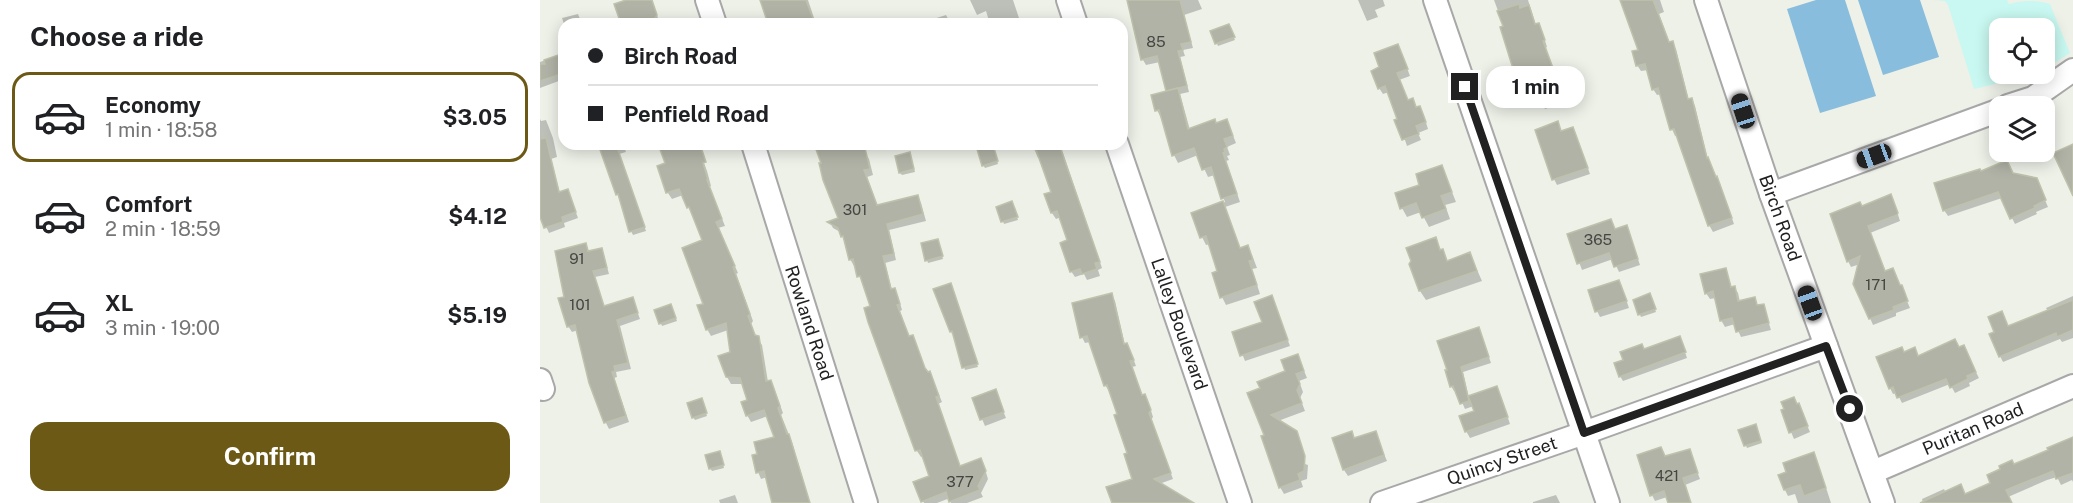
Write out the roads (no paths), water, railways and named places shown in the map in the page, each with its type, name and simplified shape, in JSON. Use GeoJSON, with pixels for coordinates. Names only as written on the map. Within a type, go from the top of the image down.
{"type":"FeatureCollection","features":[{"type":"Feature","properties":{"kind":"street"},"geometry":{"type":"LineString","coordinates":[[707,0],[713,18]]}},
{"type":"Feature","properties":{"kind":"street"},"geometry":{"type":"LineString","coordinates":[[1068,0],[1074,18]]}},
{"type":"Feature","properties":{"kind":"street"},"geometry":{"type":"LineString","coordinates":[[1435,0],[1608,503]]}},
{"type":"Feature","properties":{"kind":"street","name":"Birch Road"},"geometry":{"type":"LineString","coordinates":[[1706,0],[1771,194],[1883,503]]}},
{"type":"Feature","properties":{"kind":"street"},"geometry":{"type":"LineString","coordinates":[[2035,96],[2073,70]]}},
{"type":"Feature","properties":{"kind":"street"},"geometry":{"type":"LineString","coordinates":[[1771,194],[1989,114]]}},
{"type":"Feature","properties":{"kind":"street","name":"Rowland Road"},"geometry":{"type":"LineString","coordinates":[[755,150],[866,503]]}},
{"type":"Feature","properties":{"kind":"street","name":"Lalley Boulevard"},"geometry":{"type":"LineString","coordinates":[[1119,150],[1240,503]]}},
{"type":"Feature","properties":{"kind":"street","name":"Quincy Street"},"geometry":{"type":"LineString","coordinates":[[1382,503],[1826,346]]}},
{"type":"Feature","properties":{"kind":"street","name":"Puritan Road"},"geometry":{"type":"LineString","coordinates":[[1873,472],[2073,386]]}}]}
